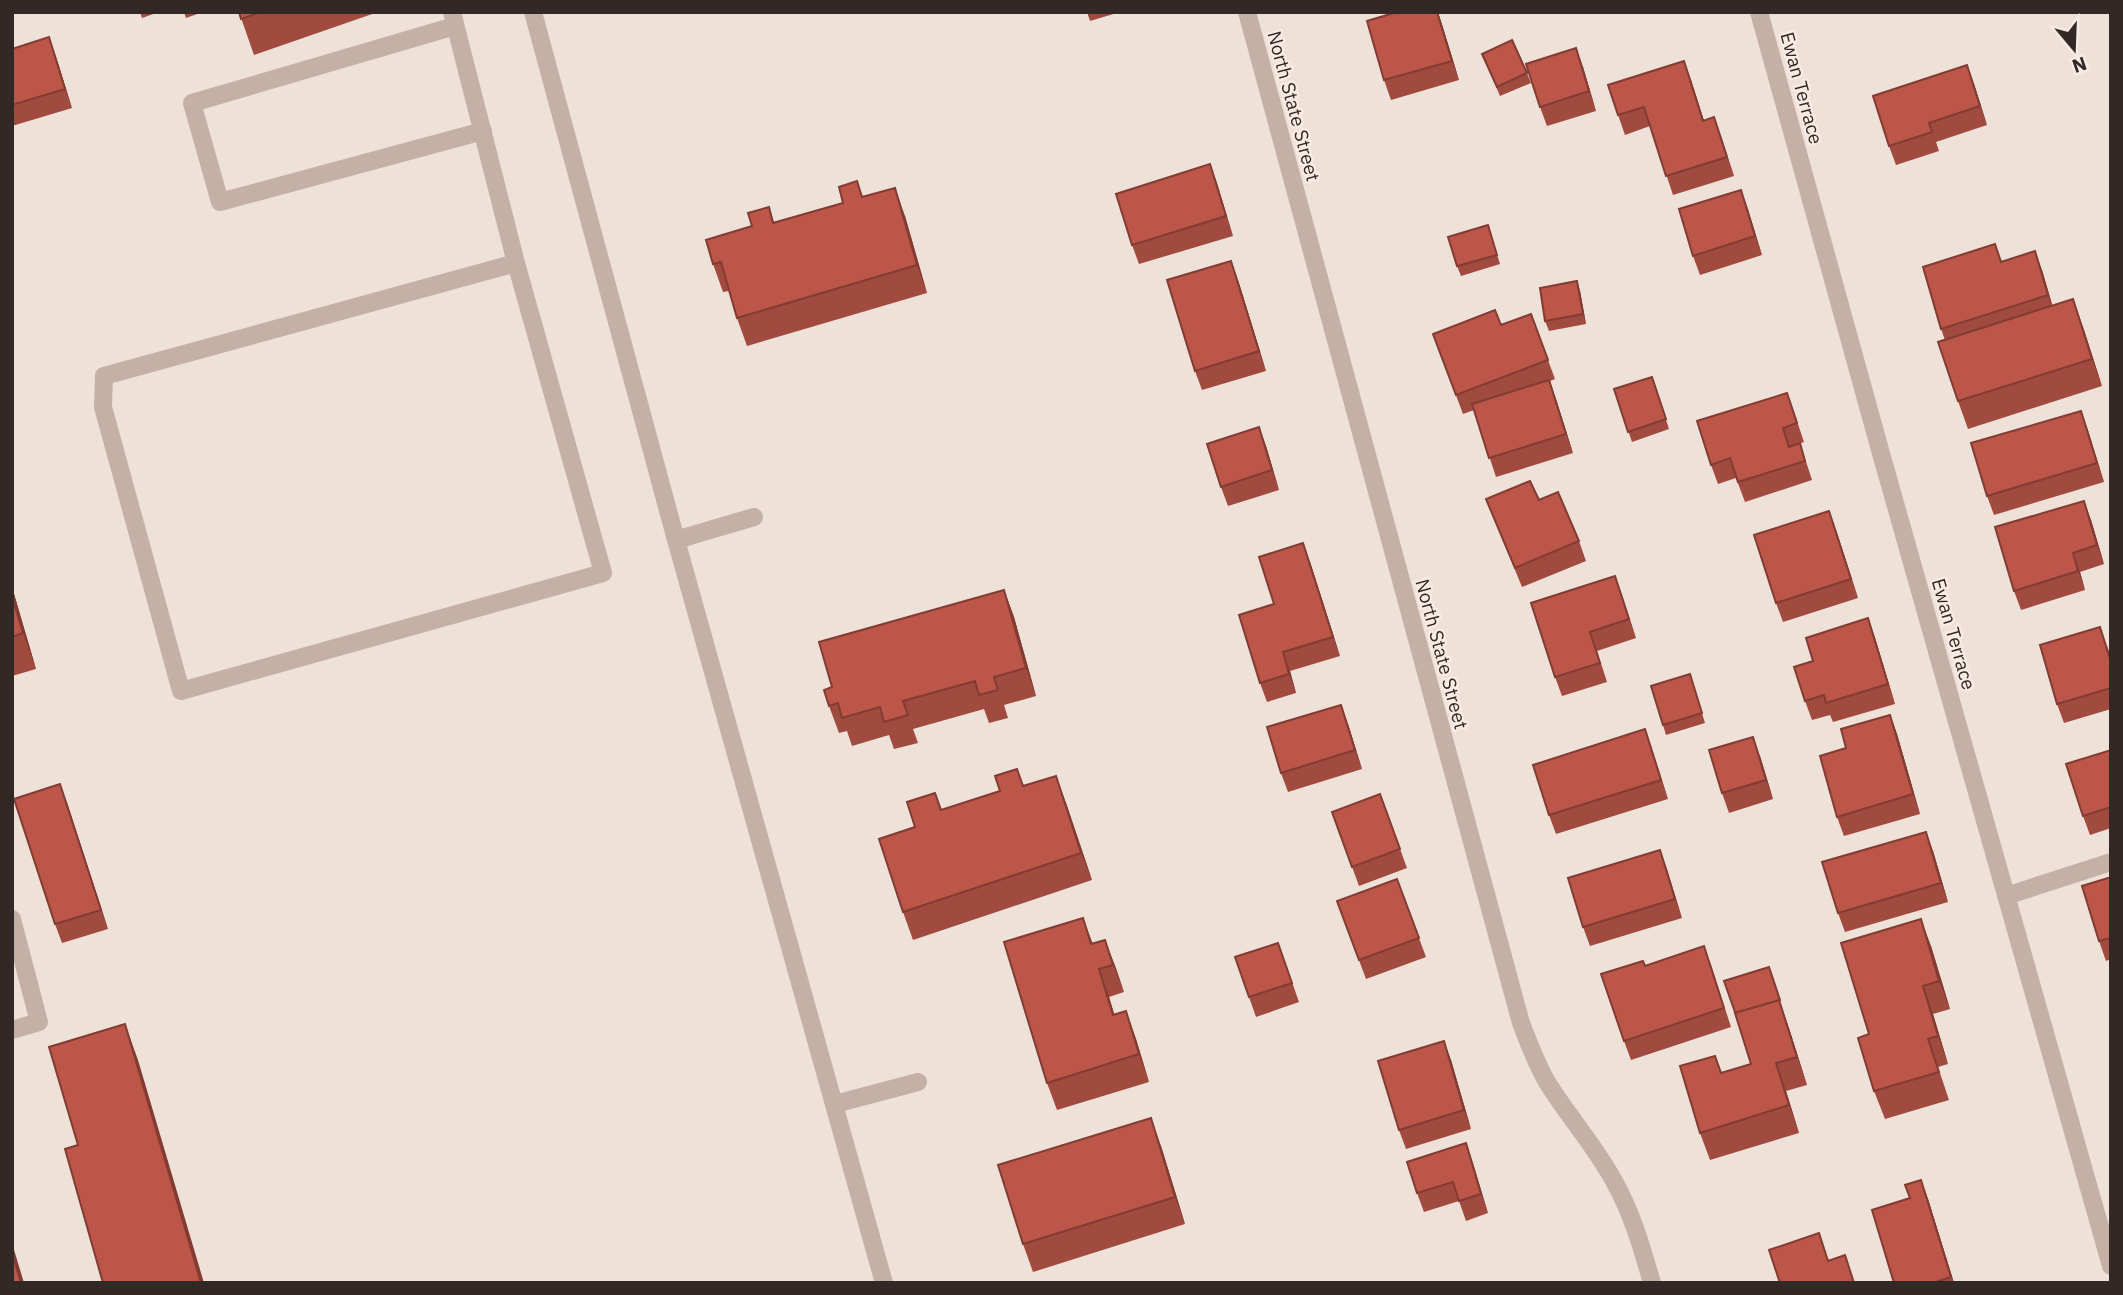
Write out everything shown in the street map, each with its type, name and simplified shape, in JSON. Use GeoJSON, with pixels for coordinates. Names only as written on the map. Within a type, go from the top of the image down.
{"type":"FeatureCollection","features":[{"type":"Feature","properties":{"kind":"street"},"geometry":{"type":"LineString","coordinates":[[533,12],[676,540],[884,1283]]}},
{"type":"Feature","properties":{"kind":"street","name":"North State Street"},"geometry":{"type":"LineString","coordinates":[[1247,12],[1521,1023],[1534,1058],[1549,1084],[1616,1184],[1638,1234],[1652,1283]]}},
{"type":"Feature","properties":{"kind":"street","name":"Ewan Terrace"},"geometry":{"type":"LineString","coordinates":[[1759,12],[2111,1266]]}},
{"type":"Feature","properties":{"kind":"street"},"geometry":{"type":"LineString","coordinates":[[483,131],[219,202],[192,103],[454,19],[483,131],[516,263],[603,573],[181,691],[103,407],[104,376],[516,263]]}},
{"type":"Feature","properties":{"kind":"street"},"geometry":{"type":"LineString","coordinates":[[676,540],[754,517]]}},
{"type":"Feature","properties":{"kind":"street"},"geometry":{"type":"LineString","coordinates":[[2006,896],[2111,862]]}},
{"type":"Feature","properties":{"kind":"street"},"geometry":{"type":"LineString","coordinates":[[12,919],[39,1022],[12,1030]]}},
{"type":"Feature","properties":{"kind":"street"},"geometry":{"type":"LineString","coordinates":[[835,1104],[918,1082]]}},
{"type":"Feature","properties":{"kind":"building"},"geometry":{"type":"Polygon","coordinates":[[[239,12],[261,12],[241,19],[239,12]]]}},
{"type":"Feature","properties":{"kind":"building"},"geometry":{"type":"Polygon","coordinates":[[[1397,12],[1437,12],[1452,61],[1384,80],[1367,21],[1397,12]]]}},
{"type":"Feature","properties":{"kind":"building"},"geometry":{"type":"Polygon","coordinates":[[[49,37],[65,89],[12,105],[12,49],[49,37]]]}},
{"type":"Feature","properties":{"kind":"building"},"geometry":{"type":"Polygon","coordinates":[[[1512,40],[1527,73],[1497,87],[1482,54],[1512,40]]]}},
{"type":"Feature","properties":{"kind":"building"},"geometry":{"type":"Polygon","coordinates":[[[1576,48],[1589,91],[1540,107],[1526,64],[1576,48]]]}},
{"type":"Feature","properties":{"kind":"building"},"geometry":{"type":"Polygon","coordinates":[[[1684,61],[1703,121],[1714,117],[1727,157],[1666,176],[1644,107],[1618,115],[1608,85],[1684,61]]]}},
{"type":"Feature","properties":{"kind":"building"},"geometry":{"type":"Polygon","coordinates":[[[1967,65],[1980,106],[1929,123],[1932,132],[1889,146],[1873,96],[1967,65]]]}},
{"type":"Feature","properties":{"kind":"building"},"geometry":{"type":"Polygon","coordinates":[[[1210,164],[1226,216],[1132,245],[1116,194],[1210,164]]]}},
{"type":"Feature","properties":{"kind":"building"},"geometry":{"type":"Polygon","coordinates":[[[857,181],[862,197],[895,188],[917,265],[737,318],[721,262],[713,264],[706,240],[752,226],[748,213],[769,207],[773,223],[843,203],[839,187],[857,181]]]}},
{"type":"Feature","properties":{"kind":"building"},"geometry":{"type":"Polygon","coordinates":[[[1741,190],[1755,236],[1693,256],[1679,209],[1741,190]]]}},
{"type":"Feature","properties":{"kind":"building"},"geometry":{"type":"Polygon","coordinates":[[[1488,225],[1497,255],[1457,266],[1448,237],[1488,225]]]}},
{"type":"Feature","properties":{"kind":"building"},"geometry":{"type":"Polygon","coordinates":[[[1995,244],[2001,262],[2035,251],[2048,295],[1941,329],[1923,267],[1995,244]]]}},
{"type":"Feature","properties":{"kind":"building"},"geometry":{"type":"Polygon","coordinates":[[[1231,261],[1259,351],[1195,371],[1167,280],[1231,261]]]}},
{"type":"Feature","properties":{"kind":"building"},"geometry":{"type":"Polygon","coordinates":[[[1577,281],[1583,314],[1545,321],[1540,288],[1577,281]]]}},
{"type":"Feature","properties":{"kind":"building"},"geometry":{"type":"Polygon","coordinates":[[[2073,299],[2092,359],[1958,401],[1938,342],[2073,299]]]}},
{"type":"Feature","properties":{"kind":"building"},"geometry":{"type":"Polygon","coordinates":[[[1495,310],[1501,325],[1531,314],[1548,360],[1456,395],[1433,334],[1495,310]]]}},
{"type":"Feature","properties":{"kind":"building"},"geometry":{"type":"Polygon","coordinates":[[[1652,377],[1666,419],[1628,432],[1614,389],[1652,377]]]}},
{"type":"Feature","properties":{"kind":"building"},"geometry":{"type":"Polygon","coordinates":[[[1549,380],[1566,434],[1489,458],[1472,404],[1549,380]]]}},
{"type":"Feature","properties":{"kind":"building"},"geometry":{"type":"Polygon","coordinates":[[[1787,393],[1797,423],[1783,428],[1789,447],[1800,443],[1805,461],[1738,482],[1730,458],[1711,465],[1697,421],[1787,393]]]}},
{"type":"Feature","properties":{"kind":"building"},"geometry":{"type":"Polygon","coordinates":[[[2081,411],[2097,463],[1987,496],[1971,443],[2081,411]]]}},
{"type":"Feature","properties":{"kind":"building"},"geometry":{"type":"Polygon","coordinates":[[[1259,427],[1272,470],[1221,487],[1207,444],[1259,427]]]}},
{"type":"Feature","properties":{"kind":"building"},"geometry":{"type":"Polygon","coordinates":[[[1530,481],[1539,500],[1558,492],[1579,541],[1515,568],[1486,499],[1530,481]]]}},
{"type":"Feature","properties":{"kind":"building"},"geometry":{"type":"Polygon","coordinates":[[[2084,501],[2097,545],[2073,553],[2078,571],[2014,591],[1995,527],[2084,501]]]}},
{"type":"Feature","properties":{"kind":"building"},"geometry":{"type":"Polygon","coordinates":[[[1829,511],[1851,579],[1776,603],[1754,535],[1829,511]]]}},
{"type":"Feature","properties":{"kind":"building"},"geometry":{"type":"Polygon","coordinates":[[[1303,543],[1333,637],[1283,652],[1289,674],[1260,683],[1239,615],[1274,604],[1259,557],[1303,543]]]}},
{"type":"Feature","properties":{"kind":"building"},"geometry":{"type":"Polygon","coordinates":[[[1615,576],[1629,619],[1590,632],[1600,663],[1555,677],[1531,603],[1615,576]]]}},
{"type":"Feature","properties":{"kind":"building"},"geometry":{"type":"Polygon","coordinates":[[[1004,590],[1026,668],[994,677],[998,690],[979,695],[975,681],[903,701],[908,715],[884,722],[880,707],[842,718],[838,703],[829,706],[824,690],[832,687],[819,642],[1004,590]]]}},
{"type":"Feature","properties":{"kind":"building"},"geometry":{"type":"Polygon","coordinates":[[[12,596],[23,633],[12,637],[12,596]]]}},
{"type":"Feature","properties":{"kind":"building"},"geometry":{"type":"Polygon","coordinates":[[[1868,618],[1888,684],[1826,703],[1824,695],[1805,701],[1794,667],[1813,661],[1806,638],[1868,618]]]}},
{"type":"Feature","properties":{"kind":"building"},"geometry":{"type":"Polygon","coordinates":[[[2100,627],[2111,662],[2111,688],[2057,704],[2040,645],[2100,627]]]}},
{"type":"Feature","properties":{"kind":"building"},"geometry":{"type":"Polygon","coordinates":[[[1690,674],[1702,713],[1663,725],[1651,686],[1690,674]]]}},
{"type":"Feature","properties":{"kind":"building"},"geometry":{"type":"Polygon","coordinates":[[[1341,705],[1355,750],[1281,773],[1267,727],[1341,705]]]}},
{"type":"Feature","properties":{"kind":"building"},"geometry":{"type":"Polygon","coordinates":[[[1890,715],[1913,794],[1837,817],[1820,756],[1846,748],[1841,729],[1890,715]]]}},
{"type":"Feature","properties":{"kind":"building"},"geometry":{"type":"Polygon","coordinates":[[[1645,729],[1661,780],[1549,815],[1533,765],[1645,729]]]}},
{"type":"Feature","properties":{"kind":"building"},"geometry":{"type":"Polygon","coordinates":[[[1753,737],[1766,780],[1722,793],[1709,750],[1753,737]]]}},
{"type":"Feature","properties":{"kind":"building"},"geometry":{"type":"Polygon","coordinates":[[[2111,750],[2111,807],[2083,816],[2066,764],[2111,750]]]}},
{"type":"Feature","properties":{"kind":"building"},"geometry":{"type":"Polygon","coordinates":[[[1017,769],[1023,786],[1056,776],[1081,853],[903,912],[879,839],[915,827],[907,802],[935,793],[941,810],[1000,791],[995,776],[1017,769]]]}},
{"type":"Feature","properties":{"kind":"building"},"geometry":{"type":"Polygon","coordinates":[[[60,784],[101,910],[55,924],[14,799],[60,784]]]}},
{"type":"Feature","properties":{"kind":"building"},"geometry":{"type":"Polygon","coordinates":[[[1380,794],[1400,849],[1352,867],[1332,812],[1380,794]]]}},
{"type":"Feature","properties":{"kind":"building"},"geometry":{"type":"Polygon","coordinates":[[[1926,832],[1941,883],[1838,913],[1822,862],[1926,832]]]}},
{"type":"Feature","properties":{"kind":"building"},"geometry":{"type":"Polygon","coordinates":[[[1660,850],[1675,899],[1583,927],[1568,878],[1660,850]]]}},
{"type":"Feature","properties":{"kind":"building"},"geometry":{"type":"Polygon","coordinates":[[[2111,877],[2111,938],[2099,941],[2082,886],[2111,877]]]}},
{"type":"Feature","properties":{"kind":"building"},"geometry":{"type":"Polygon","coordinates":[[[1397,879],[1419,938],[1359,960],[1337,901],[1397,879]]]}},
{"type":"Feature","properties":{"kind":"building"},"geometry":{"type":"Polygon","coordinates":[[[1083,918],[1091,944],[1105,940],[1113,965],[1099,969],[1113,1015],[1126,1011],[1139,1054],[1047,1083],[1004,942],[1083,918]]]}},
{"type":"Feature","properties":{"kind":"building"},"geometry":{"type":"Polygon","coordinates":[[[1921,919],[1939,981],[1923,986],[1938,1036],[1928,1039],[1939,1072],[1874,1091],[1858,1038],[1869,1034],[1841,943],[1921,919]]]}},
{"type":"Feature","properties":{"kind":"building"},"geometry":{"type":"Polygon","coordinates":[[[1278,943],[1292,983],[1249,997],[1235,957],[1278,943]]]}},
{"type":"Feature","properties":{"kind":"building"},"geometry":{"type":"Polygon","coordinates":[[[1704,946],[1724,1008],[1624,1041],[1601,974],[1643,961],[1645,966],[1704,946]]]}},
{"type":"Feature","properties":{"kind":"building"},"geometry":{"type":"Polygon","coordinates":[[[1769,967],[1780,1000],[1735,1013],[1724,981],[1769,967]]]}},
{"type":"Feature","properties":{"kind":"building"},"geometry":{"type":"Polygon","coordinates":[[[1779,1000],[1797,1057],[1776,1063],[1789,1105],[1700,1133],[1680,1066],[1715,1056],[1721,1073],[1751,1064],[1735,1013],[1779,1000]]]}},
{"type":"Feature","properties":{"kind":"building"},"geometry":{"type":"Polygon","coordinates":[[[125,1024],[201,1283],[103,1283],[65,1149],[78,1145],[49,1047],[125,1024]]]}},
{"type":"Feature","properties":{"kind":"building"},"geometry":{"type":"Polygon","coordinates":[[[1444,1041],[1464,1110],[1399,1130],[1378,1061],[1444,1041]]]}},
{"type":"Feature","properties":{"kind":"building"},"geometry":{"type":"Polygon","coordinates":[[[1151,1118],[1175,1197],[1023,1244],[998,1165],[1151,1118]]]}},
{"type":"Feature","properties":{"kind":"building"},"geometry":{"type":"Polygon","coordinates":[[[1466,1143],[1481,1194],[1459,1201],[1453,1182],[1417,1193],[1407,1162],[1466,1143]]]}},
{"type":"Feature","properties":{"kind":"building"},"geometry":{"type":"Polygon","coordinates":[[[1921,1180],[1951,1277],[1933,1283],[1894,1283],[1872,1210],[1910,1198],[1905,1185],[1921,1180]]]}},
{"type":"Feature","properties":{"kind":"building"},"geometry":{"type":"Polygon","coordinates":[[[1819,1233],[1828,1261],[1845,1255],[1854,1283],[1780,1283],[1769,1250],[1819,1233]]]}},
{"type":"Feature","properties":{"kind":"building"},"geometry":{"type":"Polygon","coordinates":[[[12,1252],[21,1283],[12,1283],[12,1252]]]}}]}
